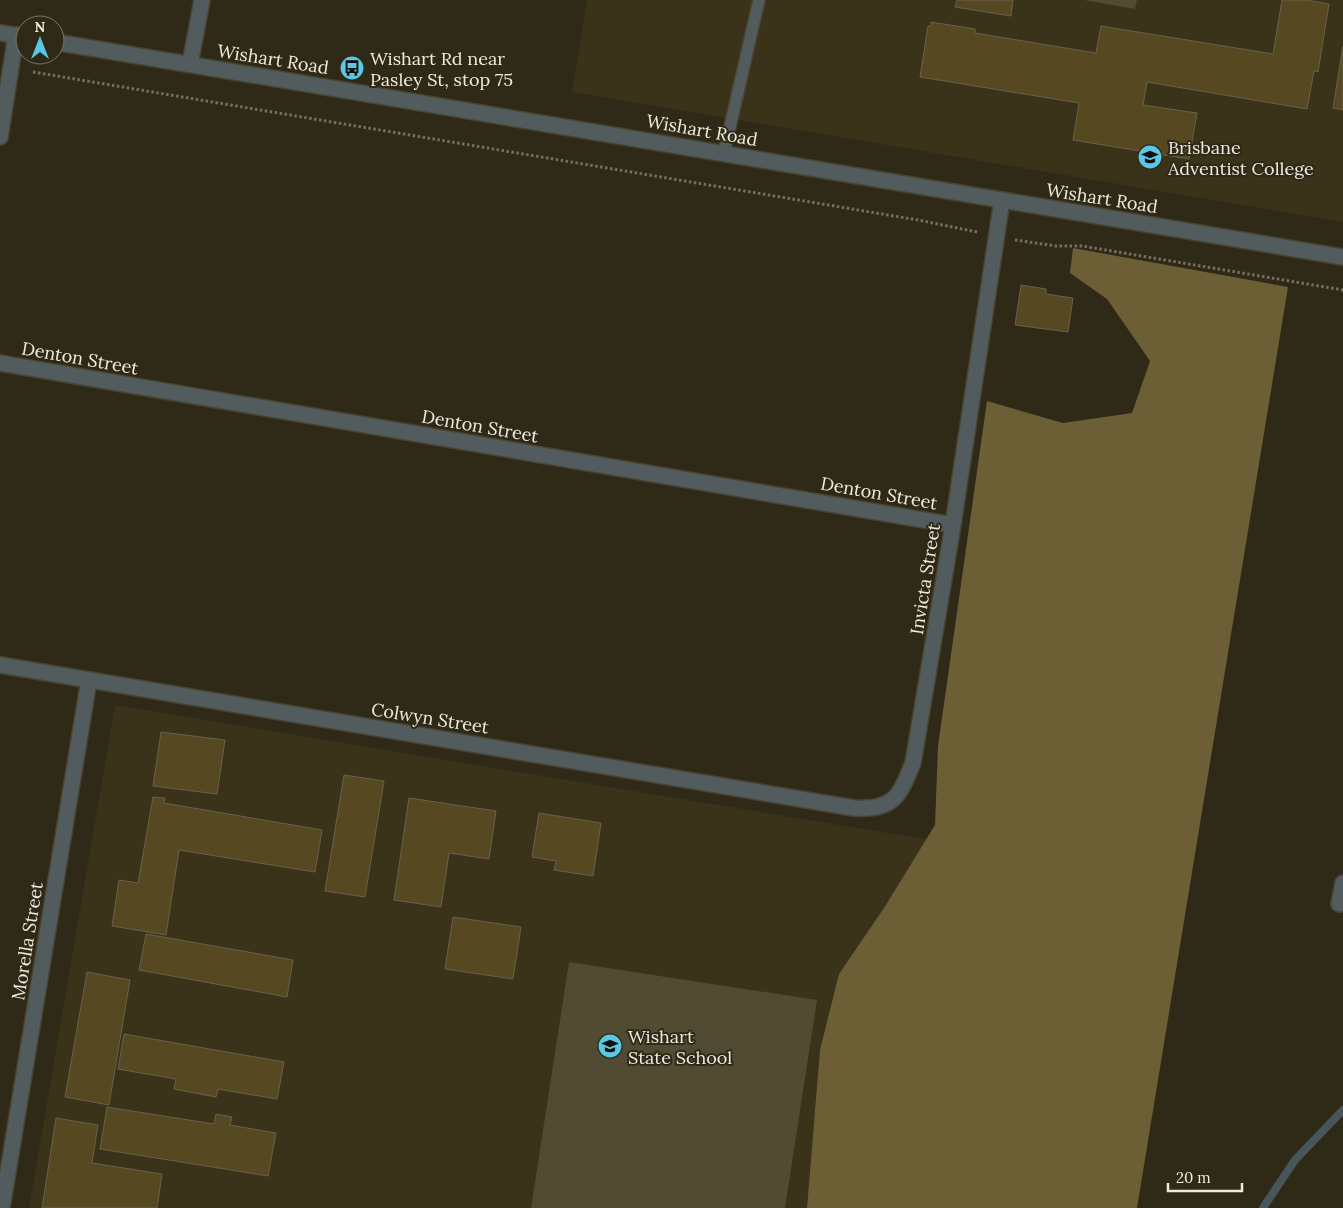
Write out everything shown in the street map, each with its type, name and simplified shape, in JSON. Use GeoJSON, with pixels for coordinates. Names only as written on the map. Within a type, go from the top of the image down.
{"type":"FeatureCollection","features":[{"type":"Feature","properties":{"kind":"street"},"geometry":{"type":"LineString","coordinates":[[190,64],[202,0]]}},
{"type":"Feature","properties":{"kind":"street"},"geometry":{"type":"LineString","coordinates":[[0,33],[15,35]]}},
{"type":"Feature","properties":{"kind":"street","name":"Wishart Road"},"geometry":{"type":"LineString","coordinates":[[65,44],[1343,257]]}},
{"type":"Feature","properties":{"kind":"street"},"geometry":{"type":"LineString","coordinates":[[0,137],[15,65]]}},
{"type":"Feature","properties":{"kind":"street","name":"Invicta Street"},"geometry":{"type":"LineString","coordinates":[[854,808],[870,809],[885,805],[900,794],[913,762],[953,525],[1002,200]]}},
{"type":"Feature","properties":{"kind":"street","name":"Denton Street"},"geometry":{"type":"LineString","coordinates":[[0,363],[953,525]]}},
{"type":"Feature","properties":{"kind":"street","name":"Colwyn Street"},"geometry":{"type":"LineString","coordinates":[[0,666],[854,808]]}},
{"type":"Feature","properties":{"kind":"street","name":"Morella Street"},"geometry":{"type":"LineString","coordinates":[[2,1208],[7,1129],[89,680]]}},
{"type":"Feature","properties":{"kind":"street"},"geometry":{"type":"LineString","coordinates":[[1340,904],[1343,882]]}},
{"type":"Feature","properties":{"kind":"lane"},"geometry":{"type":"LineString","coordinates":[[724,153],[759,0]]}},
{"type":"Feature","properties":{"kind":"path"},"geometry":{"type":"LineString","coordinates":[[34,72],[980,232]]}},
{"type":"Feature","properties":{"kind":"path"},"geometry":{"type":"LineString","coordinates":[[1013,240],[1056,246],[1082,246],[1343,290]]}},
{"type":"Feature","properties":{"kind":"shaded area","name":"Brisbane Adventist College"},"geometry":{"type":"Polygon","coordinates":[[[587,0],[1343,0],[1343,222],[572,92],[587,0]]]}},
{"type":"Feature","properties":{"kind":"shaded area"},"geometry":{"type":"Polygon","coordinates":[[[1084,0],[1137,0],[1135,9],[1084,0]]]}},
{"type":"Feature","properties":{"kind":"shaded area"},"geometry":{"type":"Polygon","coordinates":[[[1073,248],[1288,287],[1137,1208],[807,1208],[820,1050],[839,974],[884,908],[935,825],[938,746],[987,401],[1063,423],[1132,413],[1150,361],[1107,299],[1070,273],[1073,248]]]}},
{"type":"Feature","properties":{"kind":"shaded area","name":"Wishart State School"},"geometry":{"type":"Polygon","coordinates":[[[115,705],[1190,883],[1137,1208],[29,1208],[115,705]]]}},
{"type":"Feature","properties":{"kind":"shaded area"},"geometry":{"type":"Polygon","coordinates":[[[569,962],[817,1000],[785,1208],[531,1208],[569,962]]]}},
{"type":"Feature","properties":{"kind":"building"},"geometry":{"type":"Polygon","coordinates":[[[957,0],[1013,0],[1011,16],[955,7],[957,0]]]}},
{"type":"Feature","properties":{"kind":"building"},"geometry":{"type":"Polygon","coordinates":[[[1282,0],[1307,0],[1329,4],[1318,72],[1314,71],[1307,109],[1147,82],[1143,105],[1197,113],[1189,159],[1073,140],[1079,103],[920,77],[928,26],[931,26],[931,22],[975,29],[975,33],[1096,53],[1101,26],[1273,54],[1282,0]]]}},
{"type":"Feature","properties":{"kind":"building"},"geometry":{"type":"Polygon","coordinates":[[[1343,46],[1343,110],[1333,108],[1343,46]]]}},
{"type":"Feature","properties":{"kind":"building"},"geometry":{"type":"Polygon","coordinates":[[[1021,285],[1046,289],[1046,294],[1073,298],[1068,332],[1015,325],[1021,285]]]}},
{"type":"Feature","properties":{"kind":"building"},"geometry":{"type":"Polygon","coordinates":[[[161,732],[225,740],[217,794],[153,786],[161,732]]]}},
{"type":"Feature","properties":{"kind":"building"},"geometry":{"type":"Polygon","coordinates":[[[344,775],[384,781],[365,897],[325,891],[344,775]]]}},
{"type":"Feature","properties":{"kind":"building"},"geometry":{"type":"Polygon","coordinates":[[[153,797],[165,798],[164,803],[322,830],[315,872],[179,850],[166,935],[112,926],[119,880],[138,883],[153,797]]]}},
{"type":"Feature","properties":{"kind":"building"},"geometry":{"type":"Polygon","coordinates":[[[409,798],[496,811],[489,859],[449,853],[441,907],[394,900],[409,798]]]}},
{"type":"Feature","properties":{"kind":"building"},"geometry":{"type":"Polygon","coordinates":[[[539,813],[601,823],[593,876],[554,870],[556,861],[532,857],[539,813]]]}},
{"type":"Feature","properties":{"kind":"building"},"geometry":{"type":"Polygon","coordinates":[[[453,917],[521,927],[513,979],[445,969],[453,917]]]}},
{"type":"Feature","properties":{"kind":"building"},"geometry":{"type":"Polygon","coordinates":[[[146,934],[293,960],[287,997],[139,970],[146,934]]]}},
{"type":"Feature","properties":{"kind":"building"},"geometry":{"type":"Polygon","coordinates":[[[87,972],[130,980],[109,1105],[65,1097],[87,972]]]}},
{"type":"Feature","properties":{"kind":"building"},"geometry":{"type":"Polygon","coordinates":[[[124,1034],[284,1062],[277,1099],[218,1089],[216,1097],[174,1089],[176,1079],[118,1069],[124,1034]]]}},
{"type":"Feature","properties":{"kind":"building"},"geometry":{"type":"Polygon","coordinates":[[[107,1107],[214,1124],[216,1114],[232,1117],[230,1125],[276,1133],[268,1176],[100,1149],[107,1107]]]}},
{"type":"Feature","properties":{"kind":"building"},"geometry":{"type":"Polygon","coordinates":[[[56,1118],[98,1125],[92,1163],[162,1174],[157,1208],[42,1208],[56,1118]]]}},
{"type":"Feature","properties":{"kind":"waterway"},"geometry":{"type":"LineString","coordinates":[[1263,1208],[1295,1160],[1343,1110]]}},
{"type":"Feature","properties":{"kind":"place","name":"Wishart Rd near Pasley St, stop 75"},"geometry":{"type":"Point","coordinates":[352,68]}},
{"type":"Feature","properties":{"kind":"place","name":"Brisbane Adventist College"},"geometry":{"type":"Point","coordinates":[1150,157]}},
{"type":"Feature","properties":{"kind":"place","name":"Wishart State School"},"geometry":{"type":"Point","coordinates":[610,1046]}}]}
